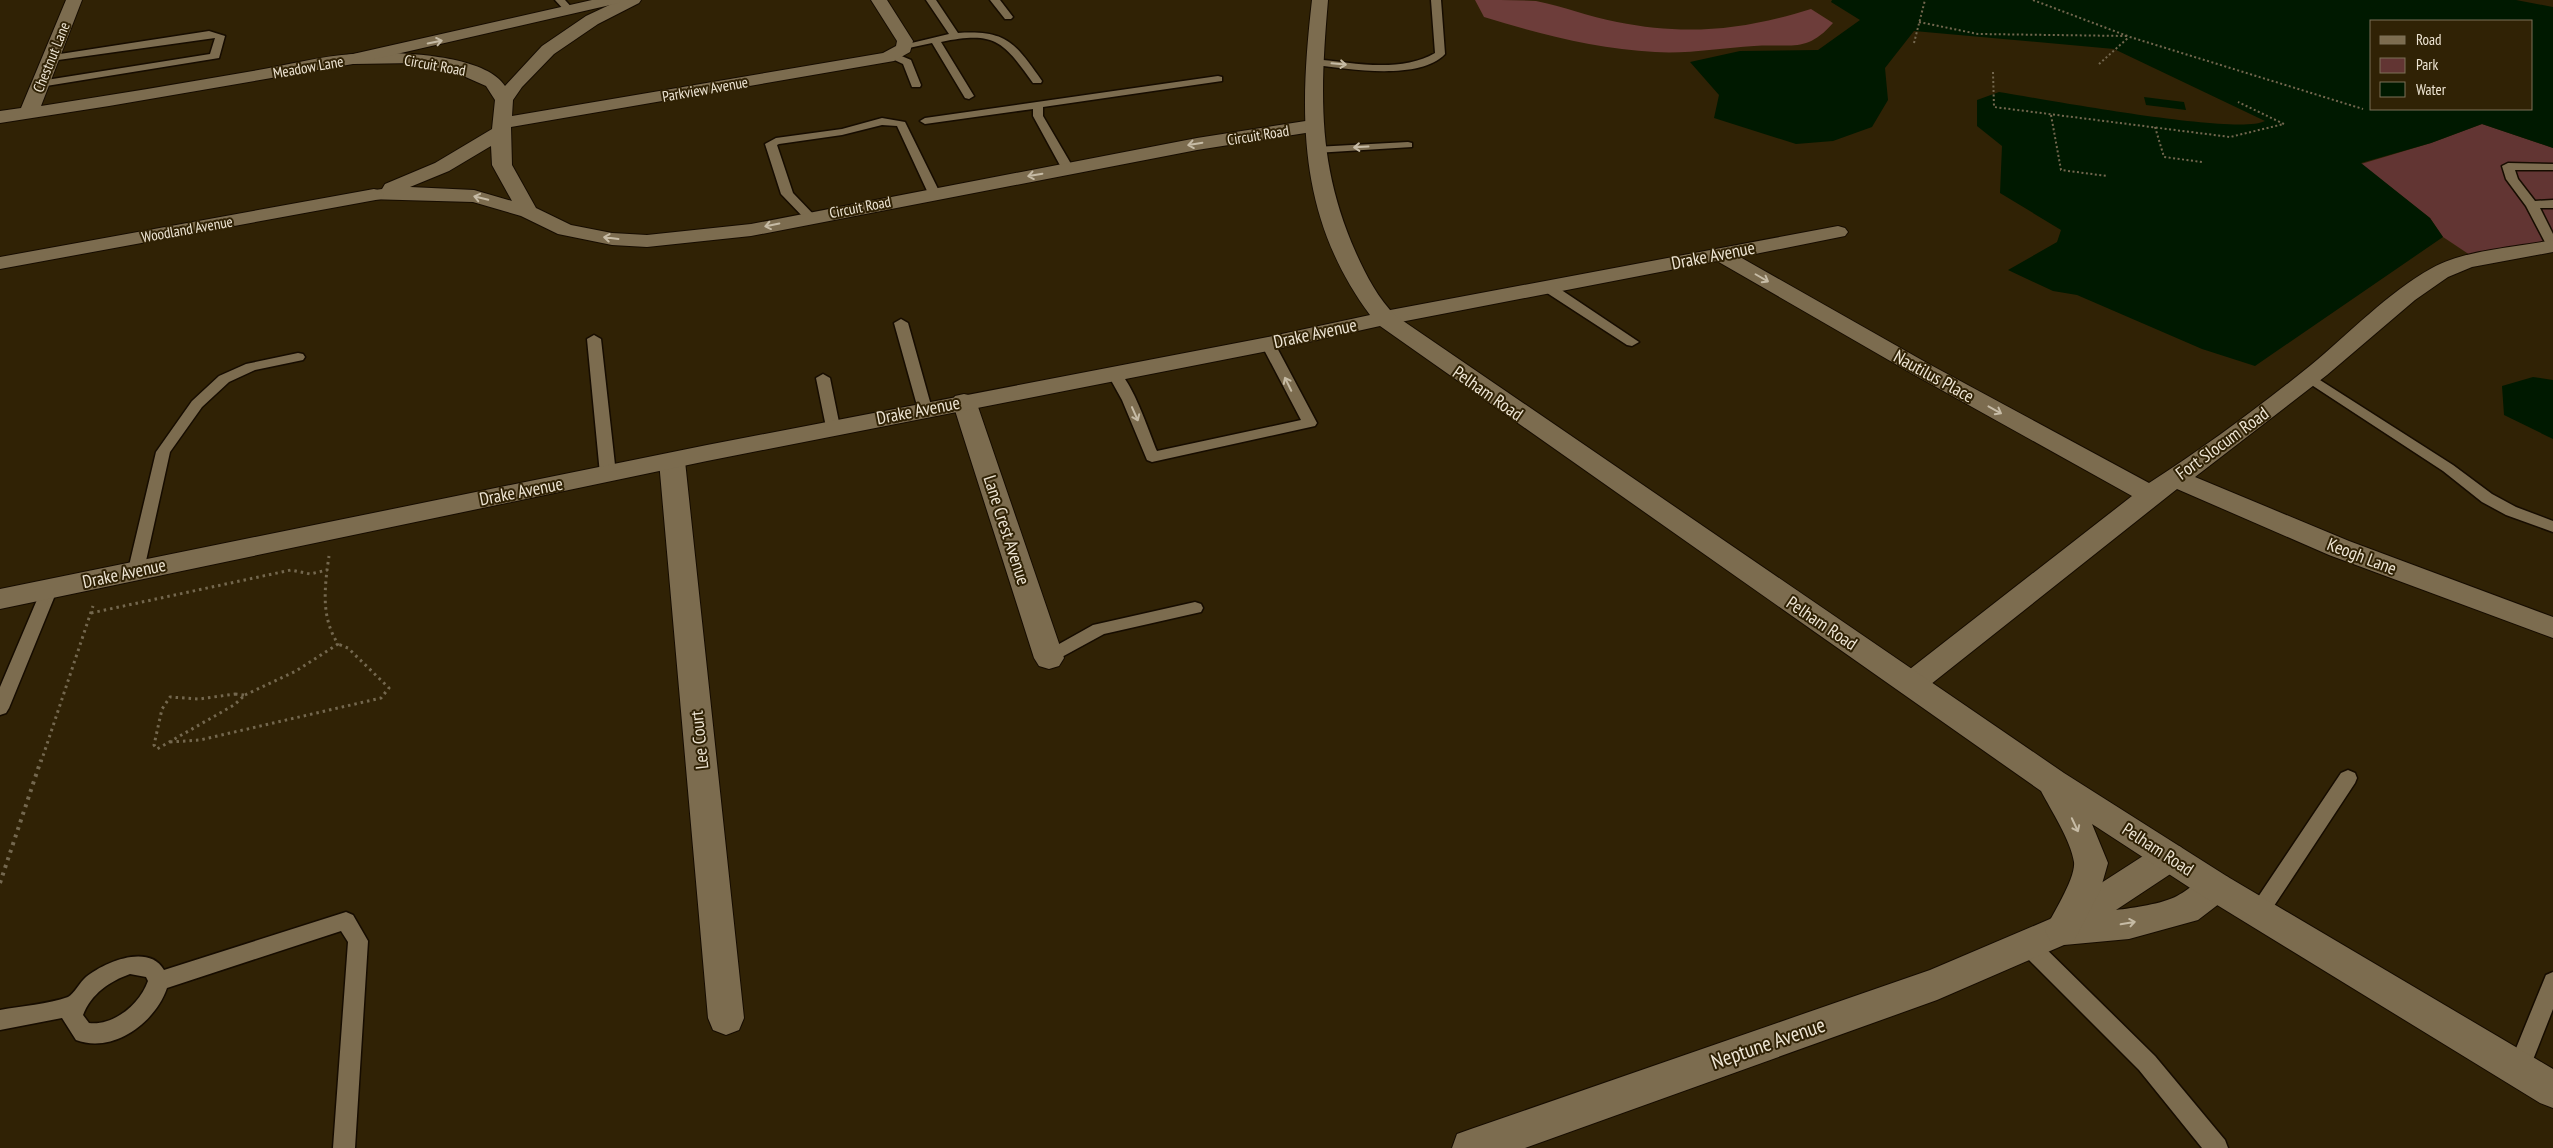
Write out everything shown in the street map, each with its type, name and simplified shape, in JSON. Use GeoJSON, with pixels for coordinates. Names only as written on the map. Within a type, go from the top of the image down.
{"type":"FeatureCollection","features":[{"type":"Feature","properties":{"kind":"street","name":"Chestnut Lane"},"geometry":{"type":"LineString","coordinates":[[28,114],[74,0]]}},
{"type":"Feature","properties":{"kind":"street","name":"Meadow Lane"},"geometry":{"type":"LineString","coordinates":[[0,117],[28,114],[353,58],[444,40],[564,5],[613,0]]}},
{"type":"Feature","properties":{"kind":"street"},"geometry":{"type":"LineString","coordinates":[[528,212],[502,165],[501,128],[504,100],[516,83],[548,50],[592,20],[633,0]]}},
{"type":"Feature","properties":{"kind":"street"},"geometry":{"type":"LineString","coordinates":[[879,0],[905,41],[898,50]]}},
{"type":"Feature","properties":{"kind":"street","name":"Pelham Road"},"geometry":{"type":"LineString","coordinates":[[1320,0],[1314,62],[1312,126],[1320,185],[1332,224],[1366,294],[1385,318],[1423,348],[2053,782],[2216,886],[2553,1090]]}},
{"type":"Feature","properties":{"kind":"street","name":"Parkview Avenue"},"geometry":{"type":"LineString","coordinates":[[501,128],[898,50]]}},
{"type":"Feature","properties":{"kind":"street","name":"Circuit Road"},"geometry":{"type":"LineString","coordinates":[[353,58],[415,58],[457,67],[480,74],[493,82],[504,100]]}},
{"type":"Feature","properties":{"kind":"street","name":"Circuit Road"},"geometry":{"type":"LineString","coordinates":[[528,212],[565,230],[612,239],[648,241],[751,230],[934,193],[1197,144],[1312,126]]}},
{"type":"Feature","properties":{"kind":"street","name":"Woodland Avenue"},"geometry":{"type":"LineString","coordinates":[[374,195],[442,167],[501,128]]}},
{"type":"Feature","properties":{"kind":"street","name":"Woodland Avenue"},"geometry":{"type":"LineString","coordinates":[[0,263],[374,195],[419,193],[474,196],[528,212]]}},
{"type":"Feature","properties":{"kind":"street","name":"Drake Avenue"},"geometry":{"type":"LineString","coordinates":[[0,599],[672,462],[833,427],[1268,344],[1385,318],[1838,232]]}},
{"type":"Feature","properties":{"kind":"street","name":"Fort Slocum Road"},"geometry":{"type":"LineString","coordinates":[[1911,684],[2150,495],[2173,478],[2206,458],[2309,377],[2407,294],[2440,272],[2467,262],[2553,246]]}},
{"type":"Feature","properties":{"kind":"street","name":"Nautilus Place"},"geometry":{"type":"LineString","coordinates":[[1720,254],[1919,368],[2150,495]]}},
{"type":"Feature","properties":{"kind":"street","name":"Lane Crest Avenue"},"geometry":{"type":"LineString","coordinates":[[964,401],[1049,658]]}},
{"type":"Feature","properties":{"kind":"street","name":"Lee Court"},"geometry":{"type":"LineString","coordinates":[[672,462],[726,1018]]}},
{"type":"Feature","properties":{"kind":"street","name":"Keogh Lane"},"geometry":{"type":"LineString","coordinates":[[2173,478],[2338,548],[2553,628]]}},
{"type":"Feature","properties":{"kind":"street"},"geometry":{"type":"LineString","coordinates":[[2053,782],[2076,825],[2091,863],[2083,891],[2062,930]]}},
{"type":"Feature","properties":{"kind":"street","name":"Neptune Avenue"},"geometry":{"type":"LineString","coordinates":[[1471,1148],[1937,984],[2062,930],[2110,895],[2169,857]]}},
{"type":"Feature","properties":{"kind":"street","name":"Neptune Avenue"},"geometry":{"type":"LineString","coordinates":[[2062,930],[2129,924],[2186,909],[2216,886]]}},
{"type":"Feature","properties":{"kind":"lane"},"geometry":{"type":"LineString","coordinates":[[931,0],[955,36]]}},
{"type":"Feature","properties":{"kind":"lane"},"geometry":{"type":"LineString","coordinates":[[995,0],[1008,17]]}},
{"type":"Feature","properties":{"kind":"lane"},"geometry":{"type":"LineString","coordinates":[[1314,62],[1364,66],[1410,65],[1432,61],[1440,54],[1436,0]]}},
{"type":"Feature","properties":{"kind":"lane"},"geometry":{"type":"LineString","coordinates":[[916,85],[907,62],[898,50],[935,40],[979,33],[999,37],[1010,45],[1037,81]]}},
{"type":"Feature","properties":{"kind":"lane"},"geometry":{"type":"LineString","coordinates":[[40,84],[215,56],[220,36],[209,34],[51,58]]}},
{"type":"Feature","properties":{"kind":"lane"},"geometry":{"type":"LineString","coordinates":[[935,40],[969,96]]}},
{"type":"Feature","properties":{"kind":"lane"},"geometry":{"type":"LineString","coordinates":[[925,121],[1038,106],[1218,78]]}},
{"type":"Feature","properties":{"kind":"lane"},"geometry":{"type":"LineString","coordinates":[[1038,106],[1038,116],[1068,169]]}},
{"type":"Feature","properties":{"kind":"lane"},"geometry":{"type":"LineString","coordinates":[[810,217],[787,194],[772,144],[776,140],[851,130],[880,121],[901,124],[934,193]]}},
{"type":"Feature","properties":{"kind":"lane"},"geometry":{"type":"LineString","coordinates":[[1315,150],[1408,145]]}},
{"type":"Feature","properties":{"kind":"lane"},"geometry":{"type":"LineString","coordinates":[[2553,167],[2508,166],[2512,179],[2532,205],[2553,246]]}},
{"type":"Feature","properties":{"kind":"lane"},"geometry":{"type":"LineString","coordinates":[[2532,205],[2553,204]]}},
{"type":"Feature","properties":{"kind":"lane"},"geometry":{"type":"LineString","coordinates":[[1549,288],[1632,342]]}},
{"type":"Feature","properties":{"kind":"lane"},"geometry":{"type":"LineString","coordinates":[[902,322],[925,409]]}},
{"type":"Feature","properties":{"kind":"lane"},"geometry":{"type":"LineString","coordinates":[[594,339],[608,474]]}},
{"type":"Feature","properties":{"kind":"lane"},"geometry":{"type":"LineString","coordinates":[[1114,373],[1129,400],[1152,458],[1310,424],[1268,344]]}},
{"type":"Feature","properties":{"kind":"lane"},"geometry":{"type":"LineString","coordinates":[[136,570],[163,452],[198,404],[224,379],[251,367],[298,357]]}},
{"type":"Feature","properties":{"kind":"lane"},"geometry":{"type":"LineString","coordinates":[[2309,377],[2448,468],[2487,498],[2512,512],[2553,527]]}},
{"type":"Feature","properties":{"kind":"lane"},"geometry":{"type":"LineString","coordinates":[[823,378],[833,427]]}},
{"type":"Feature","properties":{"kind":"lane"},"geometry":{"type":"LineString","coordinates":[[0,708],[50,588]]}},
{"type":"Feature","properties":{"kind":"lane"},"geometry":{"type":"LineString","coordinates":[[1049,658],[1099,629],[1195,608]]}},
{"type":"Feature","properties":{"kind":"lane"},"geometry":{"type":"LineString","coordinates":[[2259,912],[2348,778]]}},
{"type":"Feature","properties":{"kind":"lane"},"geometry":{"type":"LineString","coordinates":[[160,981],[346,921],[358,941],[344,1148]]}},
{"type":"Feature","properties":{"kind":"lane"},"geometry":{"type":"LineString","coordinates":[[2028,945],[2147,1063],[2217,1148]]}},
{"type":"Feature","properties":{"kind":"lane"},"geometry":{"type":"LineString","coordinates":[[130,965],[151,967],[157,973],[160,981],[157,992],[150,1004],[124,1025],[109,1032],[94,1034],[82,1032],[75,1026],[72,1017],[75,1005],[91,984],[104,976],[130,965]]}},
{"type":"Feature","properties":{"kind":"lane"},"geometry":{"type":"LineString","coordinates":[[2519,1068],[2553,982]]}},
{"type":"Feature","properties":{"kind":"lane"},"geometry":{"type":"LineString","coordinates":[[0,1020],[75,1005]]}},
{"type":"Feature","properties":{"kind":"path"},"geometry":{"type":"LineString","coordinates":[[1914,43],[1925,0]]}},
{"type":"Feature","properties":{"kind":"path"},"geometry":{"type":"LineString","coordinates":[[2033,0],[2130,36],[2363,109]]}},
{"type":"Feature","properties":{"kind":"path"},"geometry":{"type":"LineString","coordinates":[[1919,22],[1978,34],[2130,36]]}},
{"type":"Feature","properties":{"kind":"path"},"geometry":{"type":"LineString","coordinates":[[2099,64],[2130,36]]}},
{"type":"Feature","properties":{"kind":"path"},"geometry":{"type":"LineString","coordinates":[[1993,72],[1994,107],[2230,137],[2284,124],[2238,102]]}},
{"type":"Feature","properties":{"kind":"path"},"geometry":{"type":"LineString","coordinates":[[2050,115],[2061,170],[2107,176]]}},
{"type":"Feature","properties":{"kind":"path"},"geometry":{"type":"LineString","coordinates":[[2154,128],[2164,157],[2202,162]]}},
{"type":"Feature","properties":{"kind":"path"},"geometry":{"type":"LineString","coordinates":[[90,613],[291,570],[310,574],[328,568],[323,600],[330,633],[338,644],[348,648],[389,688],[388,693],[382,698],[200,740],[169,742]]}},
{"type":"Feature","properties":{"kind":"path"},"geometry":{"type":"LineString","coordinates":[[0,883],[95,600]]}},
{"type":"Feature","properties":{"kind":"path"},"geometry":{"type":"LineString","coordinates":[[245,696],[235,694],[199,699],[170,697],[162,708],[154,744],[157,748],[169,742],[234,705],[245,696],[296,671],[338,644]]}},
{"type":"Feature","properties":{"kind":"green space"},"geometry":{"type":"Polygon","coordinates":[[[2482,124],[2553,148],[2553,247],[2473,257],[2443,237],[2430,218],[2361,164],[2431,143],[2482,124]]]}},
{"type":"Feature","properties":{"kind":"shaded area"},"geometry":{"type":"Polygon","coordinates":[[[1475,0],[1536,1],[1607,20],[1667,29],[1715,29],[1738,26],[1762,22],[1811,9],[1833,23],[1814,39],[1797,45],[1655,52],[1590,44],[1547,35],[1484,17],[1475,0]]]}},
{"type":"Feature","properties":{"kind":"water"},"geometry":{"type":"Polygon","coordinates":[[[1832,0],[2516,0],[2553,7],[2553,148],[2482,124],[2431,143],[2361,163],[2430,218],[2443,237],[2255,366],[2202,349],[2077,295],[2053,291],[2008,270],[2057,242],[2061,230],[2000,193],[2002,146],[1977,126],[1977,100],[1999,92],[2138,115],[2181,120],[2218,124],[2248,124],[2265,121],[2114,49],[1914,31],[1885,68],[1888,100],[1872,127],[1833,141],[1796,144],[1714,118],[1719,95],[1690,62],[1740,51],[1818,50],[1860,20],[1831,2],[1832,0]]]}},
{"type":"Feature","properties":{"kind":"water"},"geometry":{"type":"Polygon","coordinates":[[[2144,97],[2184,102],[2186,110],[2146,105],[2144,97]]]}},
{"type":"Feature","properties":{"kind":"water"},"geometry":{"type":"Polygon","coordinates":[[[2533,377],[2553,380],[2553,439],[2504,415],[2502,386],[2533,377]]]}}]}
